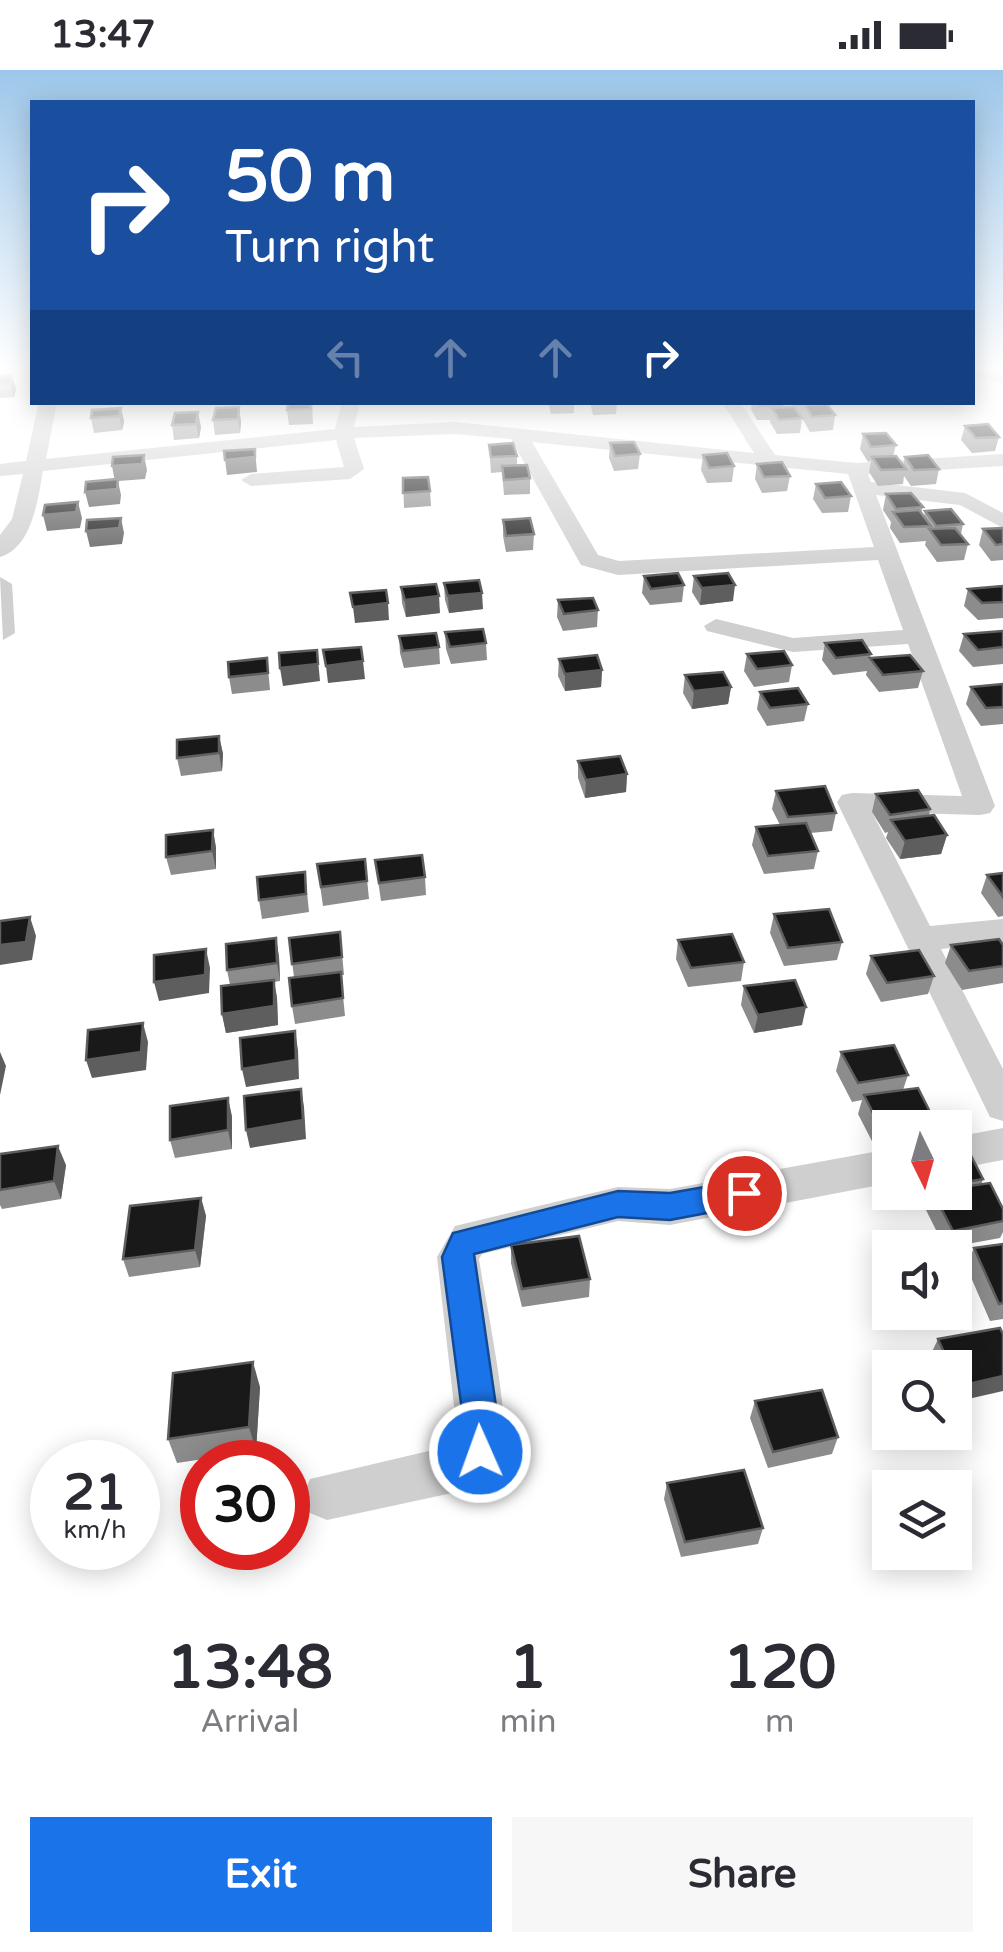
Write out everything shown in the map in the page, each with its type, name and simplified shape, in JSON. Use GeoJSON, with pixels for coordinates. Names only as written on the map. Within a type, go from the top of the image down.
{"type":"FeatureCollection","features":[{"type":"Feature","properties":{"kind":"street"},"geometry":{"type":"LineString","coordinates":[[0,550],[23,520],[41,441]]}},
{"type":"Feature","properties":{"kind":"street"},"geometry":{"type":"LineString","coordinates":[[0,470],[264,441]]}},
{"type":"Feature","properties":{"kind":"street"},"geometry":{"type":"LineString","coordinates":[[251,480],[350,473],[354,469],[346,441]]}},
{"type":"Feature","properties":{"kind":"street"},"geometry":{"type":"LineString","coordinates":[[522,441],[589,560],[596,564],[618,568],[887,553]]}},
{"type":"Feature","properties":{"kind":"street"},"geometry":{"type":"LineString","coordinates":[[572,441],[770,462],[860,478],[965,499],[1003,522]]}},
{"type":"Feature","properties":{"kind":"street"},"geometry":{"type":"LineString","coordinates":[[757,441],[770,462]]}},
{"type":"Feature","properties":{"kind":"street"},"geometry":{"type":"LineString","coordinates":[[860,478],[1003,460]]}},
{"type":"Feature","properties":{"kind":"street"},"geometry":{"type":"LineString","coordinates":[[860,478],[980,806],[852,802],[1003,1106]]}},
{"type":"Feature","properties":{"kind":"street"},"geometry":{"type":"LineString","coordinates":[[0,584],[3,633]]}},
{"type":"Feature","properties":{"kind":"street"},"geometry":{"type":"LineString","coordinates":[[716,626],[793,645],[918,636]]}},
{"type":"Feature","properties":{"kind":"street"},"geometry":{"type":"LineString","coordinates":[[920,939],[1003,931]]}},
{"type":"Feature","properties":{"kind":"street"},"geometry":{"type":"LineString","coordinates":[[972,1150],[1003,1144]]}},
{"type":"Feature","properties":{"kind":"street"},"geometry":{"type":"LineString","coordinates":[[327,1496],[466,1466],[480,1452],[482,1434],[458,1257],[469,1240],[618,1204],[670,1207],[872,1169]]}},
{"type":"Feature","properties":{"kind":"building"},"geometry":{"type":"Polygon","coordinates":[[[868,441],[893,441],[896,445],[871,447],[868,441]]]}},
{"type":"Feature","properties":{"kind":"building"},"geometry":{"type":"Polygon","coordinates":[[[634,442],[640,454],[615,456],[610,443],[634,442]]]}},
{"type":"Feature","properties":{"kind":"building"},"geometry":{"type":"Polygon","coordinates":[[[513,443],[517,456],[491,457],[489,445],[513,443]]]}},
{"type":"Feature","properties":{"kind":"building"},"geometry":{"type":"Polygon","coordinates":[[[255,449],[255,457],[225,460],[224,451],[255,449]]]}},
{"type":"Feature","properties":{"kind":"building"},"geometry":{"type":"Polygon","coordinates":[[[727,453],[734,466],[709,468],[703,455],[727,453]]]}},
{"type":"Feature","properties":{"kind":"building"},"geometry":{"type":"Polygon","coordinates":[[[144,455],[142,464],[112,466],[113,457],[144,455]]]}},
{"type":"Feature","properties":{"kind":"building"},"geometry":{"type":"Polygon","coordinates":[[[928,455],[939,469],[914,470],[905,457],[928,455]]]}},
{"type":"Feature","properties":{"kind":"building"},"geometry":{"type":"Polygon","coordinates":[[[896,456],[906,469],[881,470],[872,457],[896,456]]]}},
{"type":"Feature","properties":{"kind":"building"},"geometry":{"type":"Polygon","coordinates":[[[782,462],[790,476],[764,477],[757,464],[782,462]]]}},
{"type":"Feature","properties":{"kind":"building"},"geometry":{"type":"Polygon","coordinates":[[[527,465],[530,478],[504,480],[502,466],[527,465]]]}},
{"type":"Feature","properties":{"kind":"building"},"geometry":{"type":"Polygon","coordinates":[[[428,477],[430,491],[403,493],[403,478],[428,477]]]}},
{"type":"Feature","properties":{"kind":"building"},"geometry":{"type":"Polygon","coordinates":[[[118,479],[117,489],[85,492],[86,482],[118,479]]]}},
{"type":"Feature","properties":{"kind":"building"},"geometry":{"type":"Polygon","coordinates":[[[841,482],[851,496],[825,498],[816,484],[841,482]]]}},
{"type":"Feature","properties":{"kind":"building"},"geometry":{"type":"Polygon","coordinates":[[[911,493],[923,507],[896,509],[886,494],[911,493]]]}},
{"type":"Feature","properties":{"kind":"building"},"geometry":{"type":"Polygon","coordinates":[[[78,502],[76,512],[43,515],[45,505],[78,502]]]}},
{"type":"Feature","properties":{"kind":"building"},"geometry":{"type":"Polygon","coordinates":[[[951,509],[963,524],[936,526],[925,511],[951,509]]]}},
{"type":"Feature","properties":{"kind":"building"},"geometry":{"type":"Polygon","coordinates":[[[919,510],[931,526],[904,527],[893,512],[919,510]]]}},
{"type":"Feature","properties":{"kind":"building"},"geometry":{"type":"Polygon","coordinates":[[[121,518],[119,528],[86,531],[87,520],[121,518]]]}},
{"type":"Feature","properties":{"kind":"building"},"geometry":{"type":"Polygon","coordinates":[[[530,518],[534,534],[506,536],[503,520],[530,518]]]}},
{"type":"Feature","properties":{"kind":"building"},"geometry":{"type":"Polygon","coordinates":[[[955,528],[968,544],[941,545],[929,529],[955,528]]]}},
{"type":"Feature","properties":{"kind":"building"},"geometry":{"type":"Polygon","coordinates":[[[1003,528],[1003,544],[996,545],[983,529],[1003,528]]]}},
{"type":"Feature","properties":{"kind":"building"},"geometry":{"type":"Polygon","coordinates":[[[678,573],[684,585],[651,589],[644,576],[678,573]]]}},
{"type":"Feature","properties":{"kind":"building"},"geometry":{"type":"Polygon","coordinates":[[[728,573],[735,585],[702,588],[694,576],[728,573]]]}},
{"type":"Feature","properties":{"kind":"building"},"geometry":{"type":"Polygon","coordinates":[[[479,580],[482,593],[448,596],[444,583],[479,580]]]}},
{"type":"Feature","properties":{"kind":"building"},"geometry":{"type":"Polygon","coordinates":[[[436,584],[439,596],[405,600],[401,587],[436,584]]]}},
{"type":"Feature","properties":{"kind":"building"},"geometry":{"type":"Polygon","coordinates":[[[1003,586],[1003,602],[982,603],[968,589],[1003,586]]]}},
{"type":"Feature","properties":{"kind":"building"},"geometry":{"type":"Polygon","coordinates":[[[386,590],[388,603],[353,607],[350,593],[386,590]]]}},
{"type":"Feature","properties":{"kind":"building"},"geometry":{"type":"Polygon","coordinates":[[[593,598],[598,610],[564,614],[558,600],[593,598]]]}},
{"type":"Feature","properties":{"kind":"building"},"geometry":{"type":"Polygon","coordinates":[[[483,629],[486,643],[450,647],[445,632],[483,629]]]}},
{"type":"Feature","properties":{"kind":"building"},"geometry":{"type":"Polygon","coordinates":[[[1003,631],[1003,647],[978,650],[964,634],[1003,631]]]}},
{"type":"Feature","properties":{"kind":"building"},"geometry":{"type":"Polygon","coordinates":[[[436,633],[439,647],[403,651],[399,636],[436,633]]]}},
{"type":"Feature","properties":{"kind":"building"},"geometry":{"type":"Polygon","coordinates":[[[862,640],[871,654],[836,658],[825,643],[862,640]]]}},
{"type":"Feature","properties":{"kind":"building"},"geometry":{"type":"Polygon","coordinates":[[[361,647],[363,661],[326,666],[323,650],[361,647]]]}},
{"type":"Feature","properties":{"kind":"building"},"geometry":{"type":"Polygon","coordinates":[[[317,650],[318,664],[280,668],[279,653],[317,650]]]}},
{"type":"Feature","properties":{"kind":"building"},"geometry":{"type":"Polygon","coordinates":[[[784,651],[792,665],[757,669],[747,654],[784,651]]]}},
{"type":"Feature","properties":{"kind":"building"},"geometry":{"type":"Polygon","coordinates":[[[597,655],[602,670],[565,674],[559,659],[597,655]]]}},
{"type":"Feature","properties":{"kind":"building"},"geometry":{"type":"Polygon","coordinates":[[[910,655],[923,671],[883,675],[870,658],[910,655]]]}},
{"type":"Feature","properties":{"kind":"building"},"geometry":{"type":"Polygon","coordinates":[[[267,658],[268,673],[229,677],[228,662],[267,658]]]}},
{"type":"Feature","properties":{"kind":"building"},"geometry":{"type":"Polygon","coordinates":[[[723,672],[731,687],[694,691],[685,675],[723,672]]]}},
{"type":"Feature","properties":{"kind":"building"},"geometry":{"type":"Polygon","coordinates":[[[1003,684],[1003,707],[986,708],[971,687],[1003,684]]]}},
{"type":"Feature","properties":{"kind":"building"},"geometry":{"type":"Polygon","coordinates":[[[798,688],[808,704],[770,708],[760,692],[798,688]]]}},
{"type":"Feature","properties":{"kind":"building"},"geometry":{"type":"Polygon","coordinates":[[[219,736],[219,753],[177,758],[177,740],[219,736]]]}},
{"type":"Feature","properties":{"kind":"building"},"geometry":{"type":"Polygon","coordinates":[[[620,756],[627,774],[586,780],[578,761],[620,756]]]}},
{"type":"Feature","properties":{"kind":"building"},"geometry":{"type":"Polygon","coordinates":[[[825,786],[836,813],[788,817],[776,791],[825,786]]]}},
{"type":"Feature","properties":{"kind":"building"},"geometry":{"type":"Polygon","coordinates":[[[918,790],[930,809],[890,815],[876,794],[918,790]]]}},
{"type":"Feature","properties":{"kind":"building"},"geometry":{"type":"Polygon","coordinates":[[[934,815],[947,835],[905,841],[891,820],[934,815]]]}},
{"type":"Feature","properties":{"kind":"building"},"geometry":{"type":"Polygon","coordinates":[[[806,823],[818,851],[768,856],[756,827],[806,823]]]}},
{"type":"Feature","properties":{"kind":"building"},"geometry":{"type":"Polygon","coordinates":[[[213,830],[212,851],[166,857],[166,835],[213,830]]]}},
{"type":"Feature","properties":{"kind":"building"},"geometry":{"type":"Polygon","coordinates":[[[422,855],[425,877],[379,883],[375,860],[422,855]]]}},
{"type":"Feature","properties":{"kind":"building"},"geometry":{"type":"Polygon","coordinates":[[[365,859],[367,881],[321,887],[317,864],[365,859]]]}},
{"type":"Feature","properties":{"kind":"building"},"geometry":{"type":"Polygon","coordinates":[[[305,872],[306,894],[259,900],[257,877],[305,872]]]}},
{"type":"Feature","properties":{"kind":"building"},"geometry":{"type":"Polygon","coordinates":[[[1003,873],[1003,897],[987,875],[1003,873]]]}},
{"type":"Feature","properties":{"kind":"building"},"geometry":{"type":"Polygon","coordinates":[[[829,909],[842,942],[788,948],[774,914],[829,909]]]}},
{"type":"Feature","properties":{"kind":"building"},"geometry":{"type":"Polygon","coordinates":[[[30,917],[26,942],[0,945],[0,921],[30,917]]]}},
{"type":"Feature","properties":{"kind":"building"},"geometry":{"type":"Polygon","coordinates":[[[340,932],[342,957],[292,964],[289,938],[340,932]]]}},
{"type":"Feature","properties":{"kind":"building"},"geometry":{"type":"Polygon","coordinates":[[[732,934],[744,962],[691,968],[678,940],[732,934]]]}},
{"type":"Feature","properties":{"kind":"building"},"geometry":{"type":"Polygon","coordinates":[[[276,938],[277,963],[227,970],[226,944],[276,938]]]}},
{"type":"Feature","properties":{"kind":"building"},"geometry":{"type":"Polygon","coordinates":[[[999,939],[1003,945],[1003,966],[969,971],[951,945],[999,939]]]}},
{"type":"Feature","properties":{"kind":"building"},"geometry":{"type":"Polygon","coordinates":[[[206,949],[205,975],[154,982],[154,955],[206,949]]]}},
{"type":"Feature","properties":{"kind":"building"},"geometry":{"type":"Polygon","coordinates":[[[919,950],[934,976],[887,983],[871,956],[919,950]]]}},
{"type":"Feature","properties":{"kind":"building"},"geometry":{"type":"Polygon","coordinates":[[[341,972],[343,998],[292,1006],[289,978],[341,972]]]}},
{"type":"Feature","properties":{"kind":"building"},"geometry":{"type":"Polygon","coordinates":[[[274,980],[274,1006],[222,1014],[221,986],[274,980]]]}},
{"type":"Feature","properties":{"kind":"building"},"geometry":{"type":"Polygon","coordinates":[[[795,980],[806,1007],[758,1015],[744,986],[795,980]]]}},
{"type":"Feature","properties":{"kind":"building"},"geometry":{"type":"Polygon","coordinates":[[[143,1023],[141,1052],[86,1060],[88,1030],[143,1023]]]}},
{"type":"Feature","properties":{"kind":"building"},"geometry":{"type":"Polygon","coordinates":[[[295,1031],[296,1060],[242,1069],[240,1038],[295,1031]]]}},
{"type":"Feature","properties":{"kind":"building"},"geometry":{"type":"Polygon","coordinates":[[[894,1045],[908,1075],[858,1083],[841,1052],[894,1045]]]}},
{"type":"Feature","properties":{"kind":"building"},"geometry":{"type":"Polygon","coordinates":[[[918,1088],[929,1110],[872,1111],[864,1095],[918,1088]]]}},
{"type":"Feature","properties":{"kind":"building"},"geometry":{"type":"Polygon","coordinates":[[[301,1089],[303,1120],[246,1130],[244,1096],[301,1089]]]}},
{"type":"Feature","properties":{"kind":"building"},"geometry":{"type":"Polygon","coordinates":[[[228,1098],[228,1130],[170,1140],[170,1106],[228,1098]]]}},
{"type":"Feature","properties":{"kind":"building"},"geometry":{"type":"Polygon","coordinates":[[[58,1146],[54,1181],[0,1190],[0,1154],[58,1146]]]}},
{"type":"Feature","properties":{"kind":"building"},"geometry":{"type":"Polygon","coordinates":[[[972,1158],[983,1179],[972,1181],[972,1158]]]}},
{"type":"Feature","properties":{"kind":"building"},"geometry":{"type":"Polygon","coordinates":[[[990,1183],[1003,1209],[1003,1221],[952,1230],[942,1210],[972,1210],[972,1186],[990,1183]]]}},
{"type":"Feature","properties":{"kind":"building"},"geometry":{"type":"Polygon","coordinates":[[[201,1198],[195,1250],[123,1259],[130,1206],[201,1198]]]}},
{"type":"Feature","properties":{"kind":"building"},"geometry":{"type":"Polygon","coordinates":[[[579,1236],[590,1279],[522,1289],[511,1245],[579,1236]]]}},
{"type":"Feature","properties":{"kind":"building"},"geometry":{"type":"Polygon","coordinates":[[[1003,1244],[1003,1303],[999,1304],[974,1248],[1003,1244]]]}},
{"type":"Feature","properties":{"kind":"building"},"geometry":{"type":"Polygon","coordinates":[[[1000,1328],[1003,1376],[972,1383],[972,1350],[943,1350],[938,1339],[1000,1328]]]}},
{"type":"Feature","properties":{"kind":"building"},"geometry":{"type":"Polygon","coordinates":[[[253,1362],[249,1427],[168,1439],[173,1373],[253,1362]]]}},
{"type":"Feature","properties":{"kind":"building"},"geometry":{"type":"Polygon","coordinates":[[[822,1390],[838,1437],[773,1452],[755,1401],[822,1390]]]}},
{"type":"Feature","properties":{"kind":"building"},"geometry":{"type":"Polygon","coordinates":[[[744,1470],[763,1528],[685,1542],[667,1483],[744,1470]]]}},
{"type":"Feature","properties":{"kind":"route"},"geometry":{"type":"LineString","coordinates":[[480,1452],[482,1434],[458,1257],[464,1243],[618,1204],[670,1207],[744,1193]]}}]}
